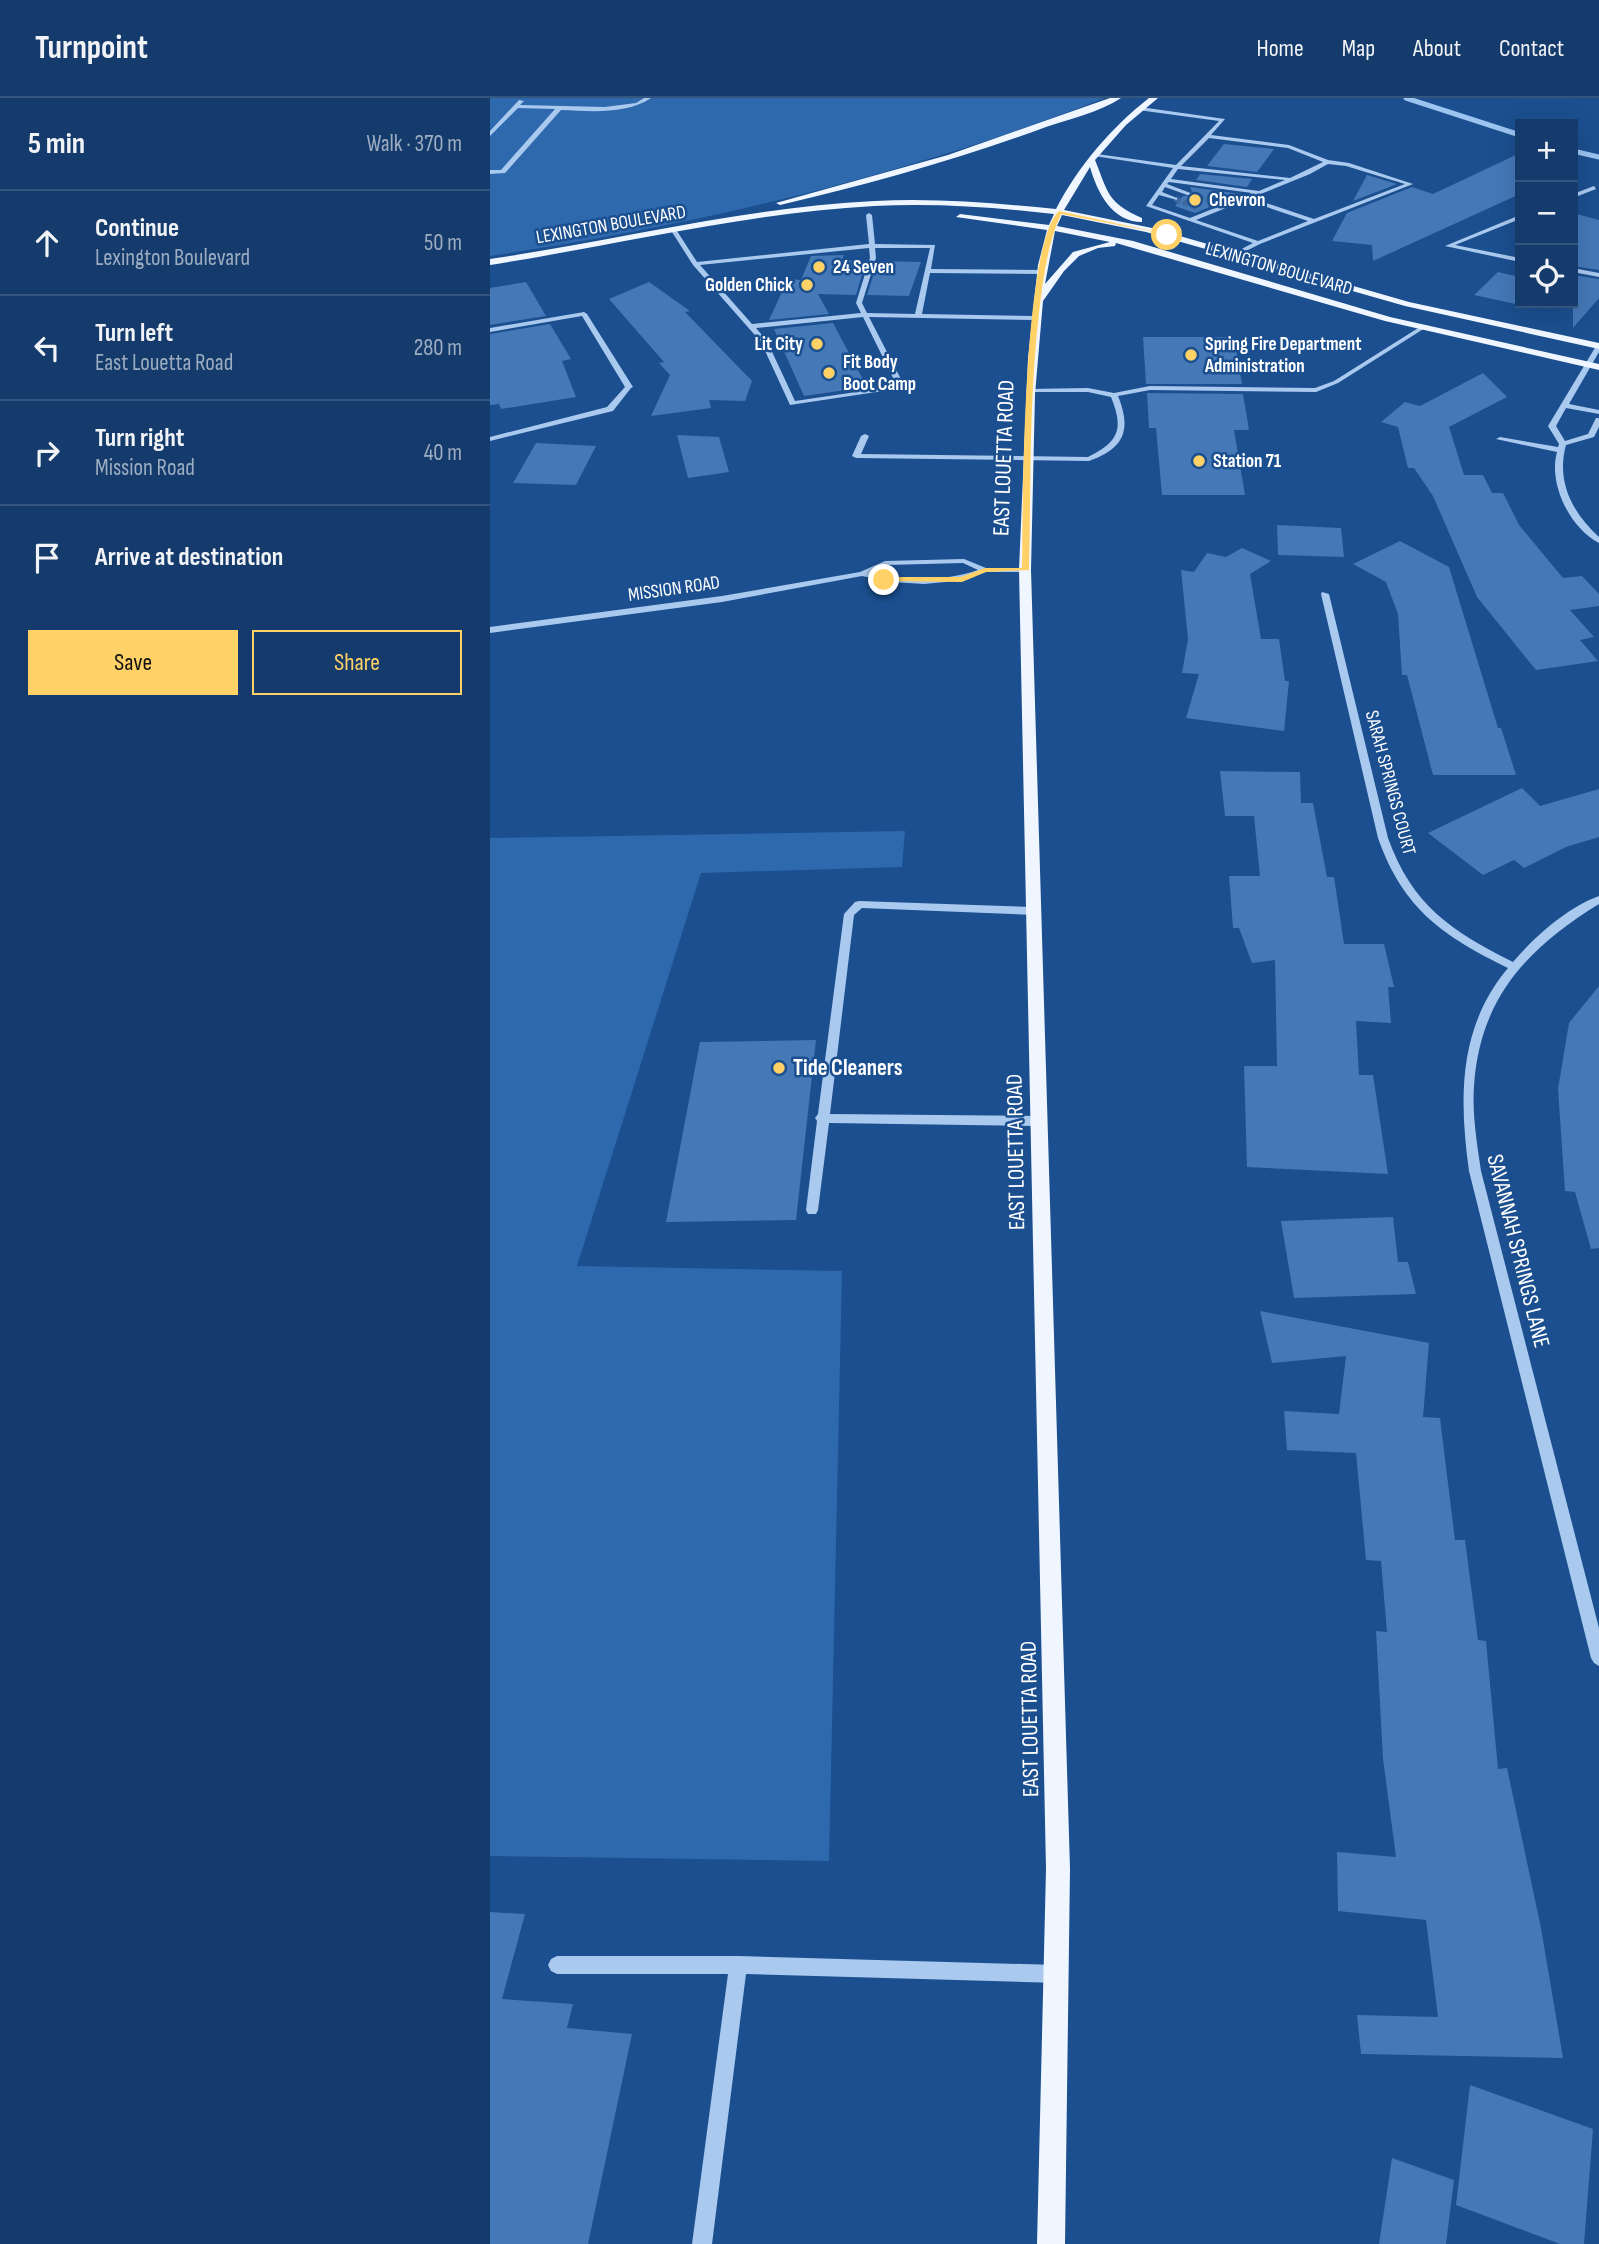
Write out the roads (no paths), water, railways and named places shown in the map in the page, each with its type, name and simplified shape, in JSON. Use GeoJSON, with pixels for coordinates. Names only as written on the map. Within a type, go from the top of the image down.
{"type":"FeatureCollection","features":[{"type":"Feature","properties":{"kind":"main road"},"geometry":{"type":"LineString","coordinates":[[675,232],[940,160],[1034,131],[1117,98]]}},
{"type":"Feature","properties":{"kind":"main road","name":"EAST LOUETTA ROAD"},"geometry":{"type":"LineString","coordinates":[[1051,2244],[1058,1869],[1025,570],[1030,390],[1041,272],[1052,228],[1059,212],[1094,159],[1140,109],[1154,98]]}},
{"type":"Feature","properties":{"kind":"main road"},"geometry":{"type":"LineString","coordinates":[[1094,159],[1099,191],[1111,206],[1185,239]]}},
{"type":"Feature","properties":{"kind":"main road","name":"LEXINGTON BOULEVARD"},"geometry":{"type":"LineString","coordinates":[[490,262],[771,214],[886,203],[1059,212],[1185,239],[1412,306],[1599,346]]}},
{"type":"Feature","properties":{"kind":"main road","name":"LEXINGTON BOULEVARD"},"geometry":{"type":"LineString","coordinates":[[738,221],[873,215]]}},
{"type":"Feature","properties":{"kind":"main road","name":"LEXINGTON BOULEVARD"},"geometry":{"type":"LineString","coordinates":[[946,216],[1052,228],[1159,251],[1306,297],[1599,367]]}},
{"type":"Feature","properties":{"kind":"main road"},"geometry":{"type":"LineString","coordinates":[[1036,310],[1069,257],[1083,248],[1109,244],[1159,251]]}},
{"type":"Feature","properties":{"kind":"street"},"geometry":{"type":"LineString","coordinates":[[490,134],[524,98]]}},
{"type":"Feature","properties":{"kind":"street"},"geometry":{"type":"LineString","coordinates":[[517,106],[624,107],[648,98]]}},
{"type":"Feature","properties":{"kind":"street"},"geometry":{"type":"LineString","coordinates":[[490,172],[503,172],[561,106]]}},
{"type":"Feature","properties":{"kind":"street"},"geometry":{"type":"LineString","coordinates":[[1140,109],[1223,120],[1177,167],[1149,206],[1258,243]]}},
{"type":"Feature","properties":{"kind":"street"},"geometry":{"type":"LineString","coordinates":[[1207,136],[1289,147],[1327,162],[1347,164],[1410,184],[1258,243],[1234,255]]}},
{"type":"Feature","properties":{"kind":"street"},"geometry":{"type":"LineString","coordinates":[[1094,159],[1292,180]]}},
{"type":"Feature","properties":{"kind":"street"},"geometry":{"type":"LineString","coordinates":[[1190,220],[1292,180],[1327,162]]}},
{"type":"Feature","properties":{"kind":"street"},"geometry":{"type":"LineString","coordinates":[[1166,183],[1259,192]]}},
{"type":"Feature","properties":{"kind":"street"},"geometry":{"type":"LineString","coordinates":[[1166,183],[1190,194]]}},
{"type":"Feature","properties":{"kind":"street"},"geometry":{"type":"LineString","coordinates":[[1578,194],[1594,188]]}},
{"type":"Feature","properties":{"kind":"street"},"geometry":{"type":"LineString","coordinates":[[1158,193],[1175,199]]}},
{"type":"Feature","properties":{"kind":"street"},"geometry":{"type":"LineString","coordinates":[[1246,198],[1313,222]]}},
{"type":"Feature","properties":{"kind":"street"},"geometry":{"type":"LineString","coordinates":[[1215,202],[1226,206]]}},
{"type":"Feature","properties":{"kind":"street"},"geometry":{"type":"LineString","coordinates":[[1199,208],[1211,212]]}},
{"type":"Feature","properties":{"kind":"street"},"geometry":{"type":"LineString","coordinates":[[675,232],[695,264],[764,341],[793,403],[901,387],[859,303],[873,258],[869,246],[873,215]]}},
{"type":"Feature","properties":{"kind":"street"},"geometry":{"type":"LineString","coordinates":[[1515,219],[1448,246],[1515,259]]}},
{"type":"Feature","properties":{"kind":"street"},"geometry":{"type":"LineString","coordinates":[[695,264],[869,246],[933,246],[930,271],[918,316]]}},
{"type":"Feature","properties":{"kind":"street"},"geometry":{"type":"LineString","coordinates":[[930,271],[1041,272]]}},
{"type":"Feature","properties":{"kind":"street"},"geometry":{"type":"LineString","coordinates":[[1578,271],[1599,275]]}},
{"type":"Feature","properties":{"kind":"street"},"geometry":{"type":"LineString","coordinates":[[751,326],[865,316],[1036,310]]}},
{"type":"Feature","properties":{"kind":"street"},"geometry":{"type":"LineString","coordinates":[[490,330],[584,314],[629,387],[610,409],[490,439]]}},
{"type":"Feature","properties":{"kind":"street"},"geometry":{"type":"LineString","coordinates":[[1030,390],[1088,390],[1114,395],[1150,388],[1316,390],[1336,382],[1423,327]]}},
{"type":"Feature","properties":{"kind":"street"},"geometry":{"type":"LineString","coordinates":[[1599,346],[1552,426],[1562,447],[1558,478],[1563,493],[1579,522],[1599,541]]}},
{"type":"Feature","properties":{"kind":"street"},"geometry":{"type":"LineString","coordinates":[[865,436],[856,456],[1089,459],[1112,449],[1120,436],[1120,409],[1114,395]]}},
{"type":"Feature","properties":{"kind":"street"},"geometry":{"type":"LineString","coordinates":[[1564,405],[1599,412]]}},
{"type":"Feature","properties":{"kind":"street"},"geometry":{"type":"LineString","coordinates":[[1500,439],[1562,447],[1591,435],[1599,420]]}},
{"type":"Feature","properties":{"kind":"street","name":"MISSION ROAD"},"geometry":{"type":"LineString","coordinates":[[490,630],[722,599],[862,574],[885,563],[964,561],[985,570],[1025,570]]}},
{"type":"Feature","properties":{"kind":"street","name":"MISSION ROAD"},"geometry":{"type":"LineString","coordinates":[[862,574],[884,580],[962,580],[985,570]]}},
{"type":"Feature","properties":{"kind":"street","name":"SARAH SPRINGS COURT"},"geometry":{"type":"LineString","coordinates":[[1325,594],[1383,838],[1395,872],[1410,895],[1442,928],[1513,966]]}},
{"type":"Feature","properties":{"kind":"street","name":"SAVANNAH SPRINGS LANE"},"geometry":{"type":"LineString","coordinates":[[1599,899],[1559,923],[1513,966],[1489,1002],[1474,1038],[1467,1082],[1467,1124],[1475,1171],[1599,1658]]}},
{"type":"Feature","properties":{"kind":"street"},"geometry":{"type":"LineString","coordinates":[[812,1210],[821,1118],[849,914],[859,904],[1034,911]]}},
{"type":"Feature","properties":{"kind":"street"},"geometry":{"type":"LineString","coordinates":[[821,1118],[1040,1121]]}},
{"type":"Feature","properties":{"kind":"street"},"geometry":{"type":"LineString","coordinates":[[557,1965],[738,1965],[1057,1974]]}},
{"type":"Feature","properties":{"kind":"street"},"geometry":{"type":"LineString","coordinates":[[702,2244],[738,1965]]}},
{"type":"Feature","properties":{"kind":"waterway"},"geometry":{"type":"LineString","coordinates":[[1406,98],[1515,133]]}},
{"type":"Feature","properties":{"kind":"waterway"},"geometry":{"type":"LineString","coordinates":[[1578,152],[1599,157]]}},
{"type":"Feature","properties":{"kind":"tunnel"},"geometry":{"type":"LineString","coordinates":[[1190,194],[1215,202]]}},
{"type":"Feature","properties":{"kind":"tunnel"},"geometry":{"type":"LineString","coordinates":[[1175,199],[1199,208]]}},
{"type":"Feature","properties":{"kind":"place","name":"Chevron"},"geometry":{"type":"Point","coordinates":[1195,200]}},
{"type":"Feature","properties":{"kind":"place","name":"24 Seven"},"geometry":{"type":"Point","coordinates":[819,267]}},
{"type":"Feature","properties":{"kind":"place","name":"Golden Chick"},"geometry":{"type":"Point","coordinates":[807,285]}},
{"type":"Feature","properties":{"kind":"place","name":"Lit City"},"geometry":{"type":"Point","coordinates":[817,344]}},
{"type":"Feature","properties":{"kind":"place","name":"Spring Fire Department Administration"},"geometry":{"type":"Point","coordinates":[1191,355]}},
{"type":"Feature","properties":{"kind":"place","name":"Fit Body Boot Camp"},"geometry":{"type":"Point","coordinates":[829,373]}},
{"type":"Feature","properties":{"kind":"place","name":"Station 71"},"geometry":{"type":"Point","coordinates":[1199,461]}},
{"type":"Feature","properties":{"kind":"place","name":"Tide Cleaners"},"geometry":{"type":"Point","coordinates":[779,1068]}}]}
